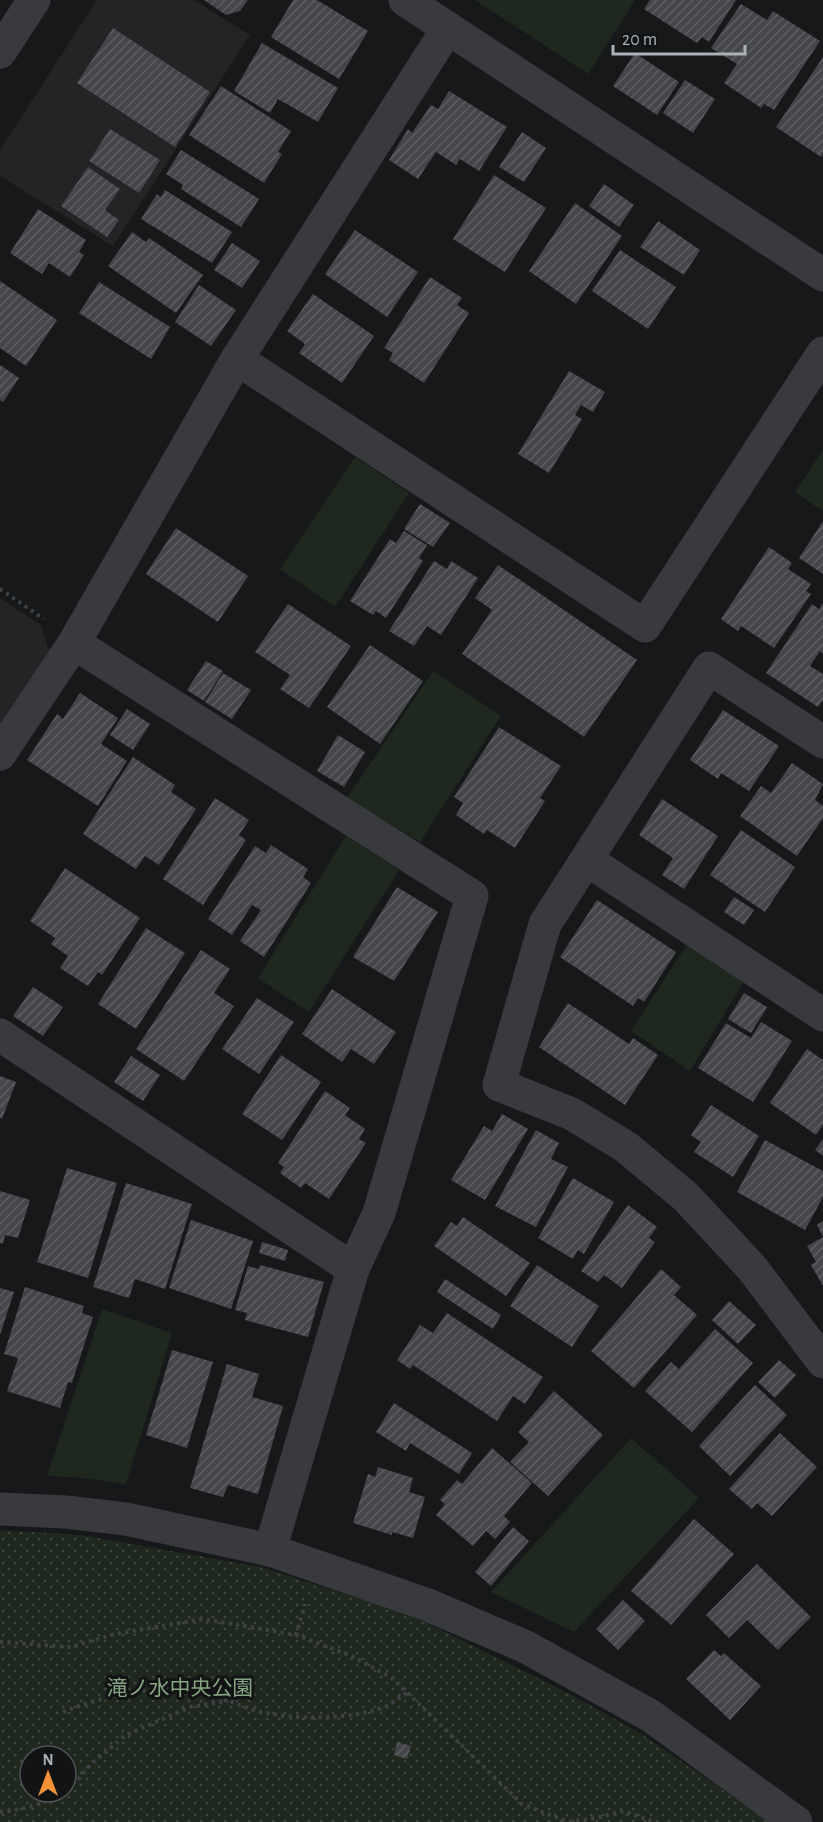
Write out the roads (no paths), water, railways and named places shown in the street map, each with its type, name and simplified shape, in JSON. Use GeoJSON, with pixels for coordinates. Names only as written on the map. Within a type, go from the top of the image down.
{"type":"FeatureCollection","features":[{"type":"Feature","properties":{"kind":"street"},"geometry":{"type":"LineString","coordinates":[[0,52],[34,0]]}},
{"type":"Feature","properties":{"kind":"street"},"geometry":{"type":"LineString","coordinates":[[405,0],[823,275]]}},
{"type":"Feature","properties":{"kind":"street"},"geometry":{"type":"LineString","coordinates":[[0,754],[74,643],[237,358],[448,28]]}},
{"type":"Feature","properties":{"kind":"street"},"geometry":{"type":"LineString","coordinates":[[237,358],[645,626],[823,353]]}},
{"type":"Feature","properties":{"kind":"street"},"geometry":{"type":"LineString","coordinates":[[74,643],[472,896],[379,1213],[353,1269],[270,1550]]}},
{"type":"Feature","properties":{"kind":"street"},"geometry":{"type":"LineString","coordinates":[[823,742],[710,668],[545,924],[499,1085],[572,1114],[626,1147],[686,1197],[752,1268],[823,1362]]}},
{"type":"Feature","properties":{"kind":"street"},"geometry":{"type":"LineString","coordinates":[[587,860],[823,1015]]}},
{"type":"Feature","properties":{"kind":"street"},"geometry":{"type":"LineString","coordinates":[[0,1035],[353,1269]]}},
{"type":"Feature","properties":{"kind":"street"},"geometry":{"type":"LineString","coordinates":[[0,1509],[66,1512],[126,1519],[270,1550],[428,1605],[526,1647],[651,1716],[796,1822]]}},
{"type":"Feature","properties":{"kind":"park label","name":"滝ノ水中央公園"},"geometry":{"type":"Point","coordinates":[180,1688]}}]}
